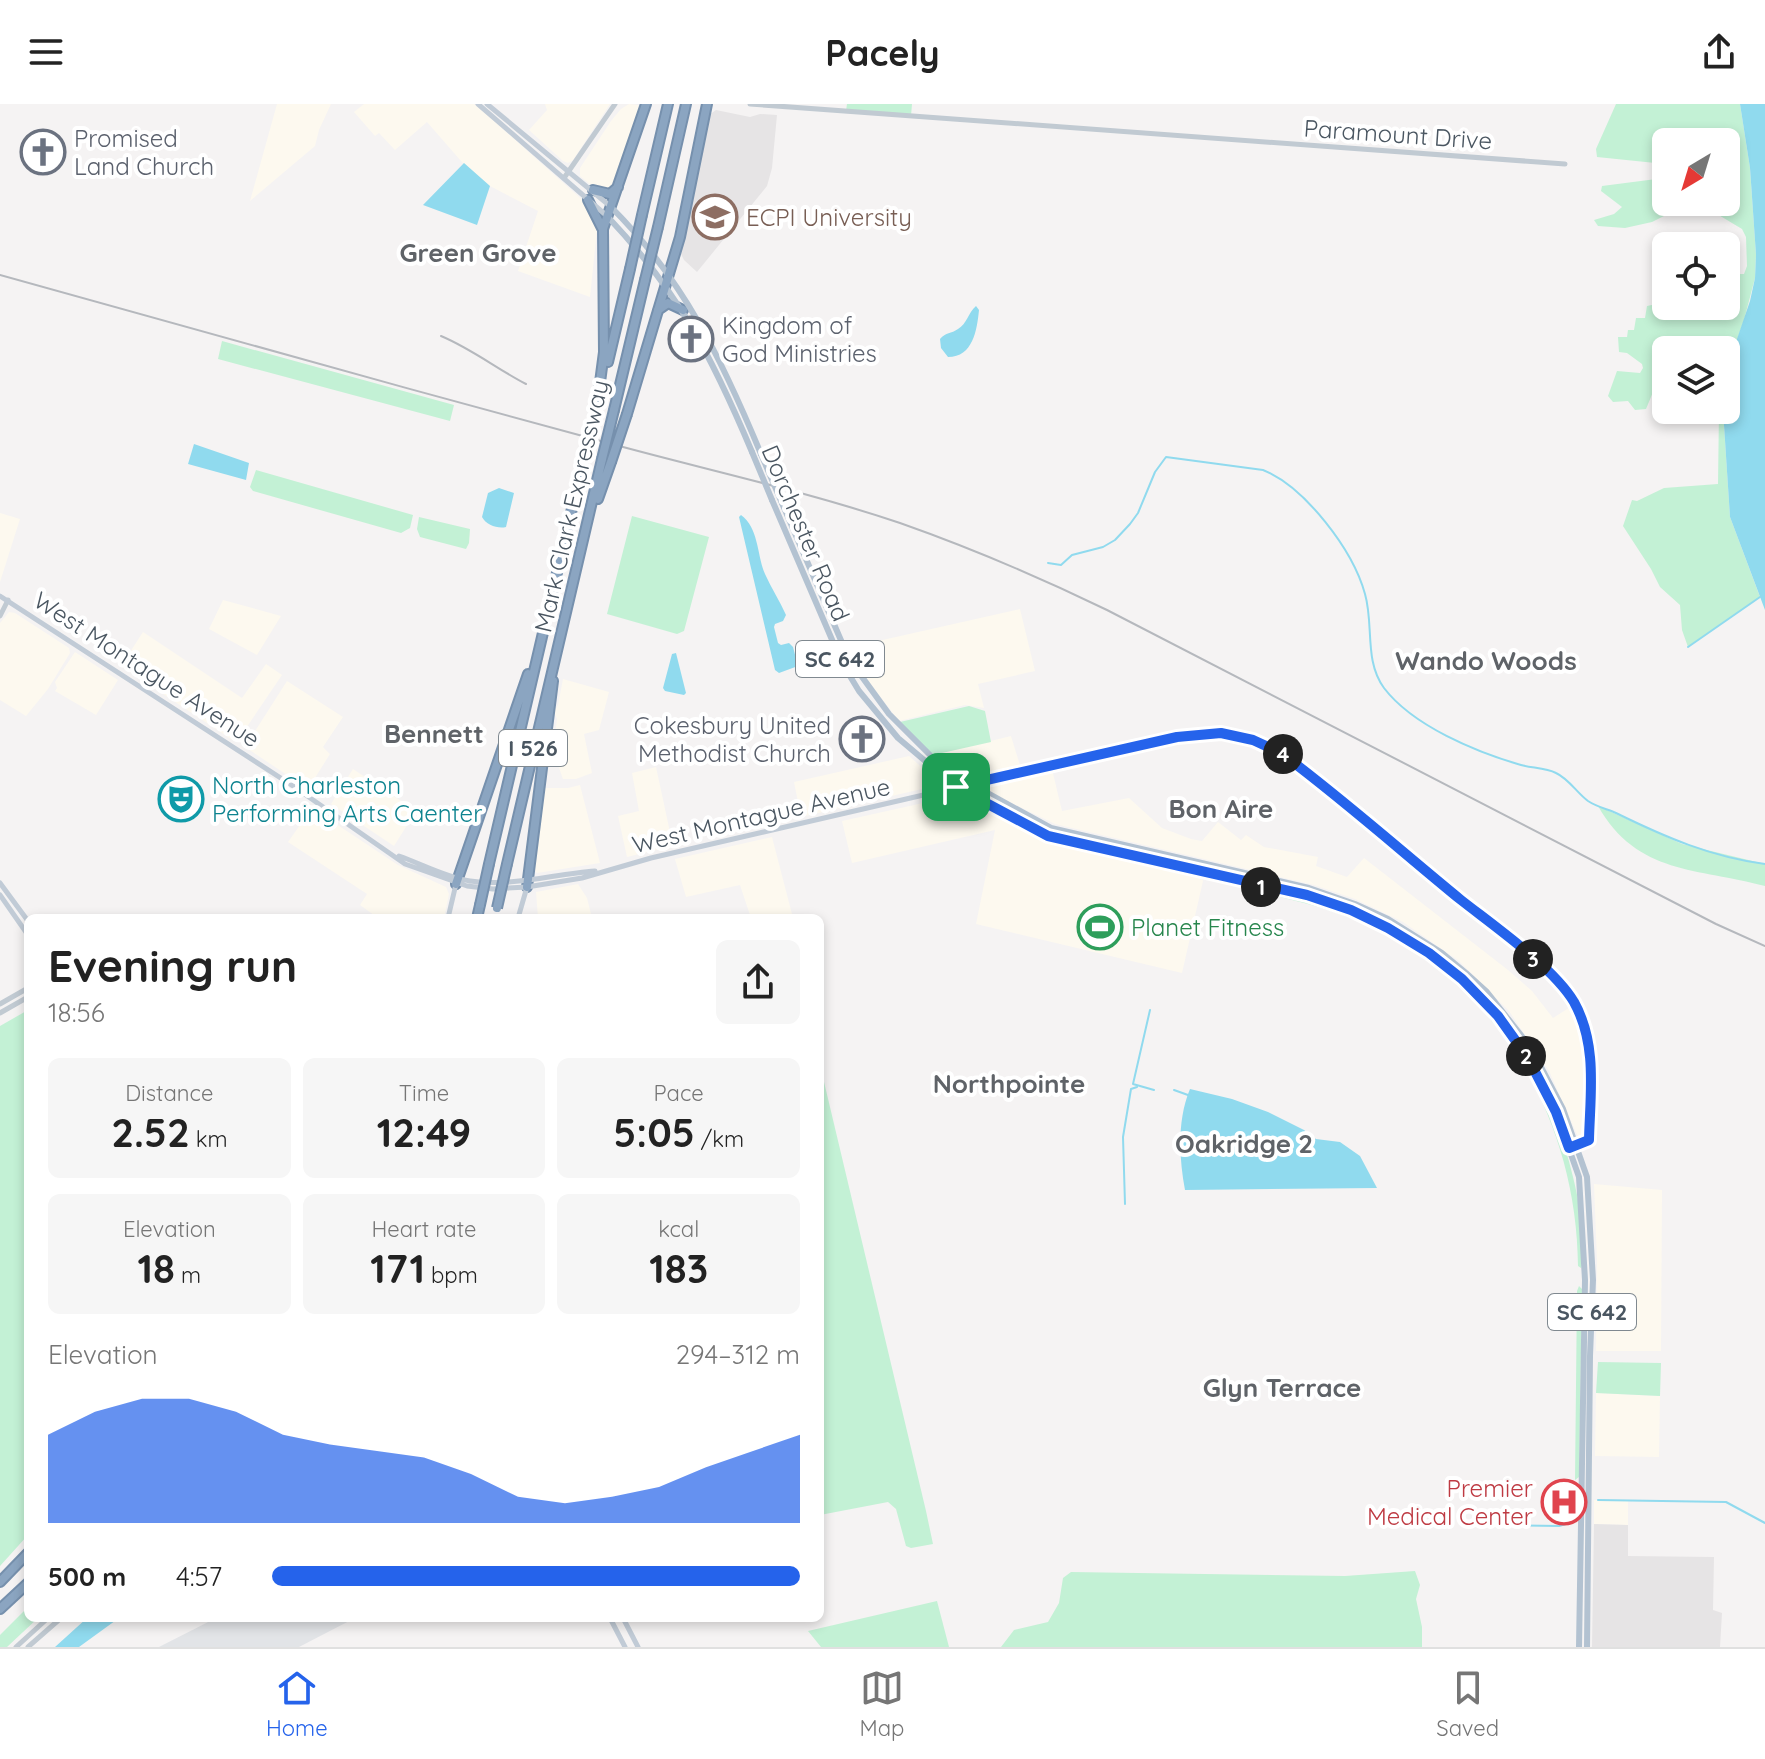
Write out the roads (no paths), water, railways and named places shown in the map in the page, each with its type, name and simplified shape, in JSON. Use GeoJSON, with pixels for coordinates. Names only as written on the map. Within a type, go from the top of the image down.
{"type":"FeatureCollection","features":[{"type":"Feature","properties":{"kind":"highway"},"geometry":{"type":"LineString","coordinates":[[597,405],[604,352],[603,229],[646,104]]}},
{"type":"Feature","properties":{"kind":"highway","name":"Mark Clark Expressway"},"geometry":{"type":"LineString","coordinates":[[478,914],[668,104]]}},
{"type":"Feature","properties":{"kind":"highway","name":"Mark Clark Expressway"},"geometry":{"type":"LineString","coordinates":[[496,914],[546,692],[585,533],[607,460],[614,410],[686,104]]}},
{"type":"Feature","properties":{"kind":"highway"},"geometry":{"type":"LineString","coordinates":[[607,460],[627,414],[680,237],[707,104]]}},
{"type":"Feature","properties":{"kind":"highway"},"geometry":{"type":"LineString","coordinates":[[593,190],[610,194],[619,186]]}},
{"type":"Feature","properties":{"kind":"highway"},"geometry":{"type":"LineString","coordinates":[[588,200],[603,229]]}},
{"type":"Feature","properties":{"kind":"highway"},"geometry":{"type":"LineString","coordinates":[[657,311],[668,303],[683,310]]}},
{"type":"Feature","properties":{"kind":"highway"},"geometry":{"type":"LineString","coordinates":[[457,881],[527,678],[549,604]]}},
{"type":"Feature","properties":{"kind":"highway"},"geometry":{"type":"LineString","coordinates":[[528,884],[547,718],[562,633]]}},
{"type":"Feature","properties":{"kind":"highway"},"geometry":{"type":"LineString","coordinates":[[0,1582],[24,1557]]}},
{"type":"Feature","properties":{"kind":"highway"},"geometry":{"type":"LineString","coordinates":[[0,1609],[24,1587]]}},
{"type":"Feature","properties":{"kind":"main road","name":"Dorchester Road"},"geometry":{"type":"LineString","coordinates":[[478,104],[588,200],[609,212],[669,273],[690,303],[730,379],[849,659],[897,723],[934,759],[971,784],[1051,828],[1309,888],[1355,904],[1417,935],[1466,973],[1507,1017],[1539,1061],[1563,1109],[1579,1177],[1585,1280],[1579,1647]]}},
{"type":"Feature","properties":{"kind":"main road","name":"Dorchester Road"},"geometry":{"type":"LineString","coordinates":[[487,104],[593,190],[683,310],[723,382],[842,663],[859,691],[898,738],[956,787],[1048,836],[1307,895],[1351,910],[1398,933],[1462,979],[1498,1016],[1528,1058],[1587,1177],[1593,1280],[1587,1647]]}},
{"type":"Feature","properties":{"kind":"main road","name":"West Montague Avenue"},"geometry":{"type":"LineString","coordinates":[[0,596],[394,854],[457,881],[528,884],[602,870],[971,784]]}},
{"type":"Feature","properties":{"kind":"main road"},"geometry":{"type":"LineString","coordinates":[[449,914],[457,881]]}},
{"type":"Feature","properties":{"kind":"main road"},"geometry":{"type":"LineString","coordinates":[[0,883],[24,916]]}},
{"type":"Feature","properties":{"kind":"main road"},"geometry":{"type":"LineString","coordinates":[[519,914],[528,884]]}},
{"type":"Feature","properties":{"kind":"main road"},"geometry":{"type":"LineString","coordinates":[[0,895],[24,929]]}},
{"type":"Feature","properties":{"kind":"main road"},"geometry":{"type":"LineString","coordinates":[[612,1622],[625,1647]]}},
{"type":"Feature","properties":{"kind":"main road"},"geometry":{"type":"LineString","coordinates":[[625,1622],[638,1647]]}},
{"type":"Feature","properties":{"kind":"street"},"geometry":{"type":"LineString","coordinates":[[564,178],[615,104]]}},
{"type":"Feature","properties":{"kind":"street","name":"Paramount Drive"},"geometry":{"type":"LineString","coordinates":[[750,104],[813,106],[1565,164]]}},
{"type":"Feature","properties":{"kind":"street"},"geometry":{"type":"LineString","coordinates":[[0,616],[8,600]]}},
{"type":"Feature","properties":{"kind":"street","name":"West Montague Avenue"},"geometry":{"type":"LineString","coordinates":[[971,784],[1200,734],[1235,735],[1281,753],[1509,938],[1575,1003],[1592,1068],[1589,1140],[1572,1147]]}},
{"type":"Feature","properties":{"kind":"street"},"geometry":{"type":"LineString","coordinates":[[0,1004],[24,990]]}},
{"type":"Feature","properties":{"kind":"street"},"geometry":{"type":"LineString","coordinates":[[0,1013],[24,999]]}},
{"type":"Feature","properties":{"kind":"street"},"geometry":{"type":"LineString","coordinates":[[16,1647],[44,1622]]}},
{"type":"Feature","properties":{"kind":"street"},"geometry":{"type":"LineString","coordinates":[[28,1647],[56,1622]]}},
{"type":"Feature","properties":{"kind":"water"},"geometry":{"type":"Polygon","coordinates":[[[1740,104],[1765,104],[1765,610],[1730,517],[1724,424],[1740,424],[1738,336],[1755,278],[1750,168],[1740,104]]]}},
{"type":"Feature","properties":{"kind":"water"},"geometry":{"type":"Polygon","coordinates":[[[464,163],[490,186],[477,225],[423,205],[464,163]]]}},
{"type":"Feature","properties":{"kind":"water"},"geometry":{"type":"Polygon","coordinates":[[[976,306],[979,310],[972,341],[963,352],[948,357],[941,348],[940,339],[961,327],[976,306]]]}},
{"type":"Feature","properties":{"kind":"water"},"geometry":{"type":"Polygon","coordinates":[[[194,444],[249,463],[246,480],[188,464],[194,444]]]}},
{"type":"Feature","properties":{"kind":"water"},"geometry":{"type":"Polygon","coordinates":[[[499,488],[514,493],[506,527],[496,527],[482,517],[488,493],[499,488]]]}},
{"type":"Feature","properties":{"kind":"water"},"geometry":{"type":"Polygon","coordinates":[[[741,515],[751,527],[762,567],[786,615],[774,627],[778,643],[789,643],[793,647],[798,666],[779,673],[775,670],[741,515]]]}},
{"type":"Feature","properties":{"kind":"water"},"geometry":{"type":"Polygon","coordinates":[[[676,653],[684,695],[663,688],[672,654],[676,653]]]}},
{"type":"Feature","properties":{"kind":"water"},"geometry":{"type":"Polygon","coordinates":[[[1190,1089],[1268,1112],[1316,1139],[1340,1142],[1360,1156],[1377,1188],[1185,1190],[1180,1139],[1190,1089]]]}},
{"type":"Feature","properties":{"kind":"water"},"geometry":{"type":"Polygon","coordinates":[[[83,1622],[113,1622],[79,1647],[55,1647],[83,1622]]]}},
{"type":"Feature","properties":{"kind":"waterway"},"geometry":{"type":"LineString","coordinates":[[1048,563],[1061,565],[1072,555],[1103,547],[1115,540],[1138,513],[1155,472],[1166,457],[1263,470],[1279,478],[1311,505],[1350,558],[1368,606],[1372,655],[1378,677],[1396,702],[1411,714],[1446,736],[1485,753],[1556,773],[1591,803],[1670,838],[1707,851],[1765,864]]}},
{"type":"Feature","properties":{"kind":"waterway"},"geometry":{"type":"LineString","coordinates":[[1688,647],[1760,597]]}},
{"type":"Feature","properties":{"kind":"waterway"},"geometry":{"type":"LineString","coordinates":[[1150,1010],[1133,1084],[1154,1090]]}},
{"type":"Feature","properties":{"kind":"waterway"},"geometry":{"type":"LineString","coordinates":[[1125,1204],[1123,1137],[1131,1089],[1137,1087]]}},
{"type":"Feature","properties":{"kind":"waterway"},"geometry":{"type":"LineString","coordinates":[[1174,1090],[1188,1095]]}},
{"type":"Feature","properties":{"kind":"waterway"},"geometry":{"type":"LineString","coordinates":[[1598,1500],[1726,1502],[1765,1523]]}},
{"type":"Feature","properties":{"kind":"waterway"},"geometry":{"type":"LineString","coordinates":[[1495,1525],[1559,1526],[1570,1523]]}},
{"type":"Feature","properties":{"kind":"railway"},"geometry":{"type":"LineString","coordinates":[[0,275],[629,449],[823,499],[953,542],[1107,610],[1716,924],[1765,946]]}},
{"type":"Feature","properties":{"kind":"railway"},"geometry":{"type":"LineString","coordinates":[[441,336],[526,384]]}},
{"type":"Feature","properties":{"kind":"place","name":"Promised Land Church"},"geometry":{"type":"Point","coordinates":[43,152]}},
{"type":"Feature","properties":{"kind":"place","name":"ECPI University"},"geometry":{"type":"Point","coordinates":[715,217]}},
{"type":"Feature","properties":{"kind":"place","name":"Kingdom of God Ministries"},"geometry":{"type":"Point","coordinates":[691,339]}},
{"type":"Feature","properties":{"kind":"place","name":"Cokesbury United Methodist Church"},"geometry":{"type":"Point","coordinates":[862,739]}},
{"type":"Feature","properties":{"kind":"place","name":"North Charleston Performing Arts Caenter"},"geometry":{"type":"Point","coordinates":[181,799]}},
{"type":"Feature","properties":{"kind":"place","name":"Planet Fitness"},"geometry":{"type":"Point","coordinates":[1100,927]}},
{"type":"Feature","properties":{"kind":"place","name":"Premier Medical Center"},"geometry":{"type":"Point","coordinates":[1564,1502]}},
{"type":"Feature","properties":{"kind":"district","name":"Green Grove"},"geometry":{"type":"Point","coordinates":[478,252]}},
{"type":"Feature","properties":{"kind":"district","name":"Wando Woods"},"geometry":{"type":"Point","coordinates":[1486,660]}},
{"type":"Feature","properties":{"kind":"district","name":"Bennett"},"geometry":{"type":"Point","coordinates":[434,733]}},
{"type":"Feature","properties":{"kind":"district","name":"Bon Aire"},"geometry":{"type":"Point","coordinates":[1221,808]}},
{"type":"Feature","properties":{"kind":"district","name":"Northpointe"},"geometry":{"type":"Point","coordinates":[1009,1083]}},
{"type":"Feature","properties":{"kind":"district","name":"Oakridge 2"},"geometry":{"type":"Point","coordinates":[1244,1143]}},
{"type":"Feature","properties":{"kind":"district","name":"Glyn Terrace"},"geometry":{"type":"Point","coordinates":[1282,1387]}}]}
